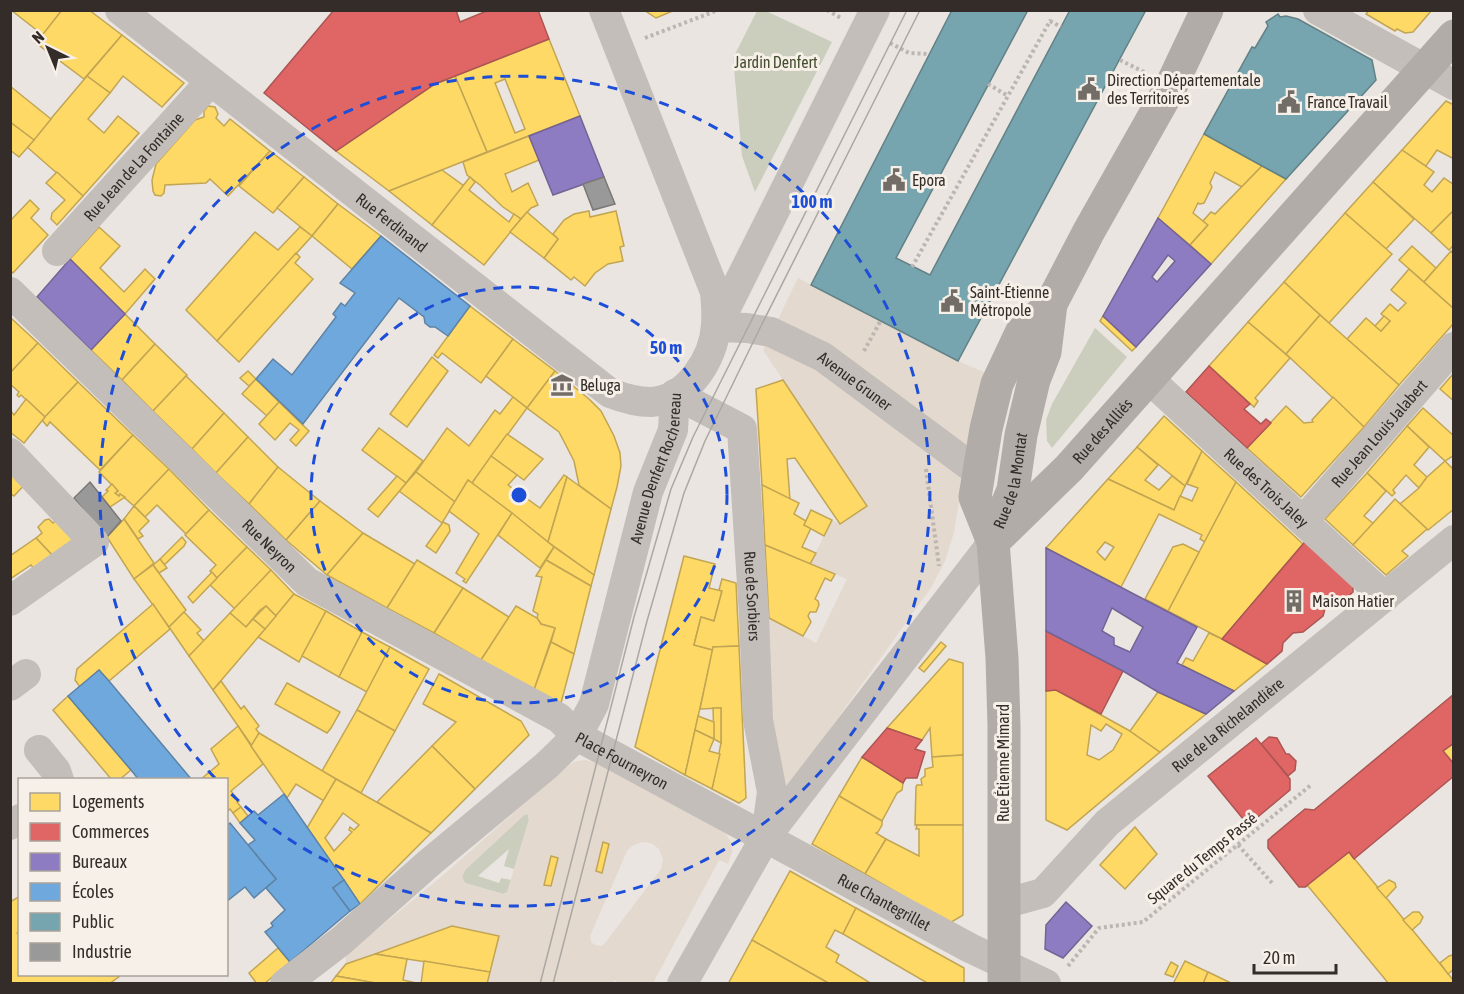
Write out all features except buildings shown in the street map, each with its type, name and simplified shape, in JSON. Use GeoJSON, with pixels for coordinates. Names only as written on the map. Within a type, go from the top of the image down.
{"type":"FeatureCollection","features":[{"type":"Feature","properties":{"kind":"main road","name":"Rue de la Montat"},"geometry":{"type":"LineString","coordinates":[[993,542],[975,497],[990,409],[997,384],[1021,333],[1051,304],[1089,231],[1171,86],[1207,10]]}},
{"type":"Feature","properties":{"kind":"main road","name":"Rue des Alliés"},"geometry":{"type":"LineString","coordinates":[[993,542],[1069,468],[1454,36]]}},
{"type":"Feature","properties":{"kind":"main road","name":"Rue de la Montat"},"geometry":{"type":"LineString","coordinates":[[993,542],[1013,490],[1021,435],[1034,380],[1045,352],[1051,304]]}},
{"type":"Feature","properties":{"kind":"main road","name":"Rue Étienne Mimard"},"geometry":{"type":"LineString","coordinates":[[993,542],[1002,658],[1004,726],[1004,974]]}},
{"type":"Feature","properties":{"kind":"street","name":"Rue Ferdinand"},"geometry":{"type":"LineString","coordinates":[[120,10],[610,393],[628,400],[653,402],[675,394]]}},
{"type":"Feature","properties":{"kind":"street","name":"Avenue Denfert Rochereau"},"geometry":{"type":"LineString","coordinates":[[577,736],[594,704],[648,492],[673,430],[675,394],[693,380],[708,359],[716,327],[715,292],[604,10]]}},
{"type":"Feature","properties":{"kind":"street"},"geometry":{"type":"LineString","coordinates":[[716,327],[875,10]]}},
{"type":"Feature","properties":{"kind":"street"},"geometry":{"type":"LineString","coordinates":[[1318,10],[1454,85]]}},
{"type":"Feature","properties":{"kind":"street","name":"Rue Jean de La Fontaine"},"geometry":{"type":"LineString","coordinates":[[57,251],[210,82]]}},
{"type":"Feature","properties":{"kind":"street","name":"Rue Neyron"},"geometry":{"type":"LineString","coordinates":[[12,297],[307,582],[559,718],[577,736]]}},
{"type":"Feature","properties":{"kind":"street","name":"Avenue Gruner"},"geometry":{"type":"LineString","coordinates":[[716,327],[747,328],[771,332],[823,357],[978,472]]}},
{"type":"Feature","properties":{"kind":"street","name":"Rue Jean Louis Jalabert"},"geometry":{"type":"LineString","coordinates":[[1303,521],[1454,347]]}},
{"type":"Feature","properties":{"kind":"street","name":"Rue des Trois Jaley"},"geometry":{"type":"LineString","coordinates":[[1149,379],[1385,597]]}},
{"type":"Feature","properties":{"kind":"street","name":"Rue de Sorbiers"},"geometry":{"type":"LineString","coordinates":[[675,394],[742,429],[758,720],[772,792],[765,838]]}},
{"type":"Feature","properties":{"kind":"street"},"geometry":{"type":"LineString","coordinates":[[10,453],[94,542],[10,601]]}},
{"type":"Feature","properties":{"kind":"street","name":"Rue de la Richelandière"},"geometry":{"type":"LineString","coordinates":[[1003,904],[1042,893],[1107,823],[1454,540]]}},
{"type":"Feature","properties":{"kind":"street","name":"Rue des Alliés"},"geometry":{"type":"LineString","coordinates":[[765,838],[993,542]]}},
{"type":"Feature","properties":{"kind":"street","name":"Place Fourneyron"},"geometry":{"type":"LineString","coordinates":[[341,941],[429,863],[546,766],[577,736],[765,838]]}},
{"type":"Feature","properties":{"kind":"street"},"geometry":{"type":"LineString","coordinates":[[39,750],[56,771],[58,778]]}},
{"type":"Feature","properties":{"kind":"street"},"geometry":{"type":"LineString","coordinates":[[682,984],[765,838]]}},
{"type":"Feature","properties":{"kind":"street","name":"Rue Chantegrillet"},"geometry":{"type":"LineString","coordinates":[[765,838],[1004,974],[1056,976]]}},
{"type":"Feature","properties":{"kind":"street"},"geometry":{"type":"LineString","coordinates":[[285,984],[341,941]]}},
{"type":"Feature","properties":{"kind":"street"},"geometry":{"type":"LineString","coordinates":[[305,984],[341,941]]}},
{"type":"Feature","properties":{"kind":"path"},"geometry":{"type":"LineString","coordinates":[[619,47],[718,10]]}},
{"type":"Feature","properties":{"kind":"path"},"geometry":{"type":"LineString","coordinates":[[912,267],[1050,21],[1061,27]]}},
{"type":"Feature","properties":{"kind":"path"},"geometry":{"type":"LineString","coordinates":[[988,84],[1008,96]]}},
{"type":"Feature","properties":{"kind":"path"},"geometry":{"type":"LineString","coordinates":[[850,376],[881,320]]}},
{"type":"Feature","properties":{"kind":"path","name":"Square du Temps Passé"},"geometry":{"type":"LineString","coordinates":[[1056,976],[1099,928],[1143,922],[1311,784]]}},
{"type":"Feature","properties":{"kind":"path"},"geometry":{"type":"LineString","coordinates":[[1238,845],[1272,884]]}},
{"type":"Feature","properties":{"kind":"green space","name":"Jardin Denfert"},"geometry":{"type":"Polygon","coordinates":[[[757,11],[766,11],[832,42],[755,192],[742,156],[733,58],[757,11]]]}},
{"type":"Feature","properties":{"kind":"green space"},"geometry":{"type":"Polygon","coordinates":[[[1095,328],[1127,357],[1052,448],[1047,441],[1046,420],[1052,404],[1095,328]]]}},
{"type":"Feature","properties":{"kind":"green space"},"geometry":{"type":"Polygon","coordinates":[[[528,814],[529,820],[514,869],[504,866],[509,849],[478,876],[499,883],[501,878],[511,880],[507,893],[503,894],[465,883],[462,877],[465,870],[524,815],[528,814]]]}},
{"type":"Feature","properties":{"kind":"shaded area"},"geometry":{"type":"Polygon","coordinates":[[[798,278],[958,361],[986,373],[972,425],[954,532],[945,561],[932,586],[788,788],[777,779],[768,719],[769,618],[816,643],[847,579],[810,564],[832,520],[840,524],[867,506],[763,350],[798,278]]]}},
{"type":"Feature","properties":{"kind":"shaded area"},"geometry":{"type":"Polygon","coordinates":[[[586,760],[597,764],[719,829],[731,842],[732,852],[728,864],[719,860],[653,983],[618,983],[615,980],[612,984],[487,983],[499,936],[452,926],[346,964],[346,955],[576,761],[586,760]],[[528,814],[524,815],[465,870],[462,877],[465,883],[503,894],[507,892],[529,820],[528,814]],[[642,842],[627,851],[590,936],[591,942],[595,945],[602,946],[605,943],[661,869],[663,859],[659,849],[651,843],[642,842]]]}},
{"type":"Feature","properties":{"kind":"tram line"},"geometry":{"type":"LineString","coordinates":[[540,984],[634,617],[671,489],[693,437],[907,10]]}},
{"type":"Feature","properties":{"kind":"tram line"},"geometry":{"type":"LineString","coordinates":[[553,984],[647,621],[684,493],[705,441],[759,330],[920,10]]}},
{"type":"Feature","properties":{"kind":"place","name":"Direction Départementale des Territoires"},"geometry":{"type":"Point","coordinates":[1089,89]}},
{"type":"Feature","properties":{"kind":"place","name":"France Travail"},"geometry":{"type":"Point","coordinates":[1289,102]}},
{"type":"Feature","properties":{"kind":"place","name":"Epora"},"geometry":{"type":"Point","coordinates":[894,180]}},
{"type":"Feature","properties":{"kind":"place","name":"Saint-Étienne Métropole"},"geometry":{"type":"Point","coordinates":[952,301]}},
{"type":"Feature","properties":{"kind":"place","name":"Beluga"},"geometry":{"type":"Point","coordinates":[562,385]}},
{"type":"Feature","properties":{"kind":"place","name":"Maison Hatier"},"geometry":{"type":"Point","coordinates":[1294,601]}}]}
